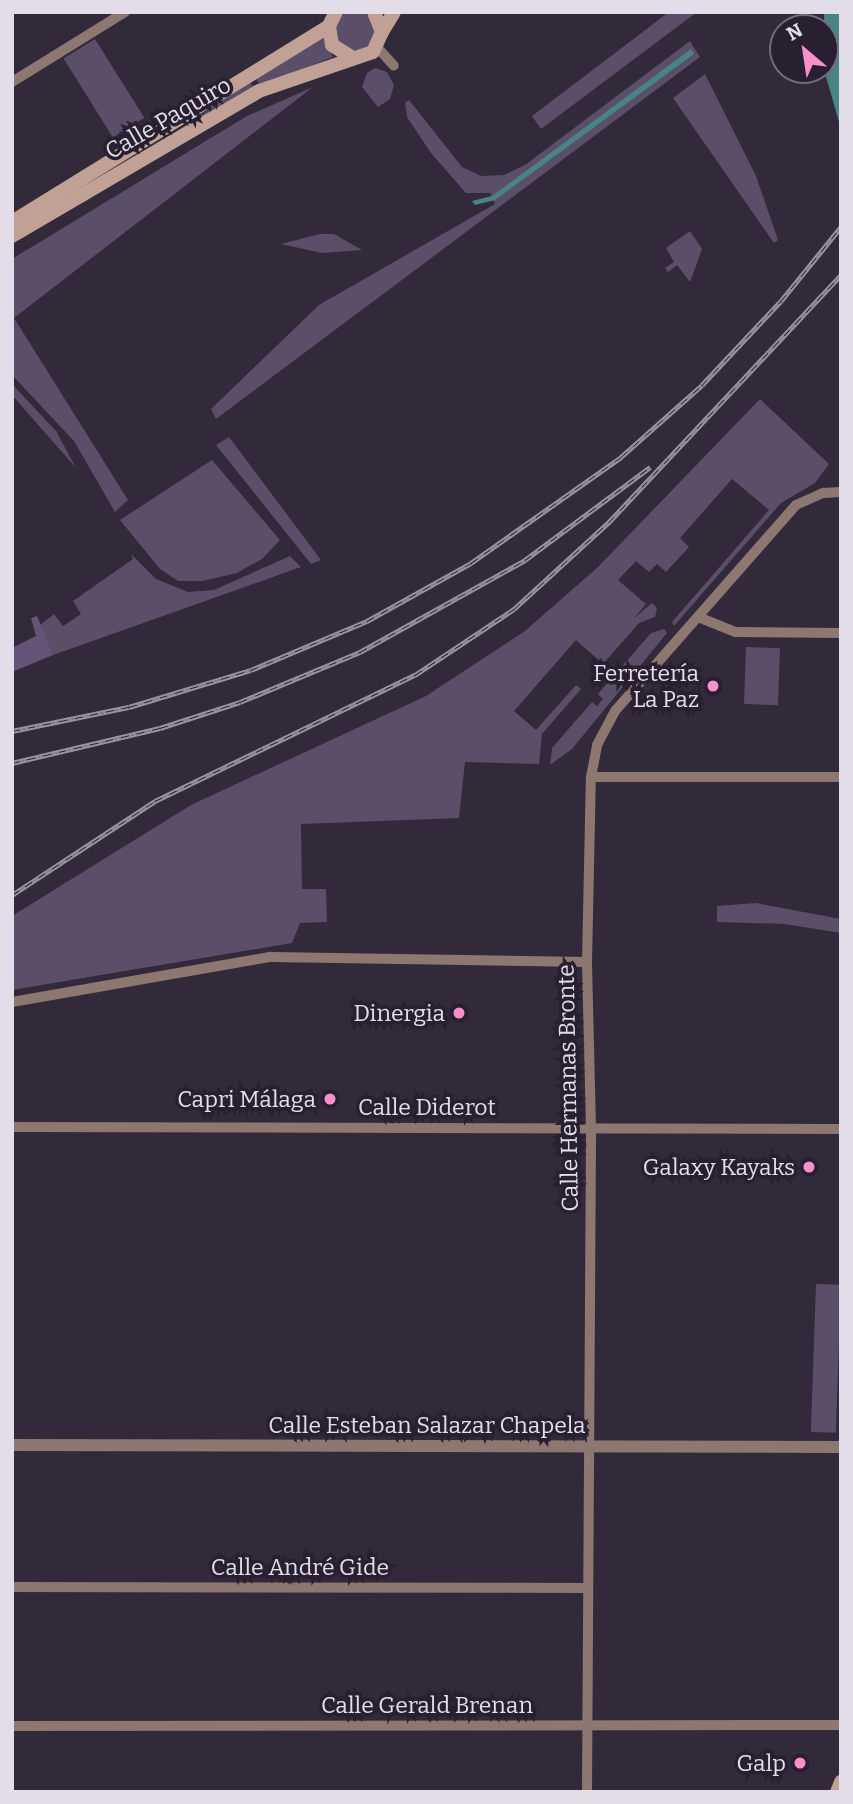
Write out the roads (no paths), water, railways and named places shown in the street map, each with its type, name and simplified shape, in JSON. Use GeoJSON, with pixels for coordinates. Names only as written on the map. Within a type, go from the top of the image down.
{"type":"FeatureCollection","features":[{"type":"Feature","properties":{"kind":"main road"},"geometry":{"type":"LineString","coordinates":[[336,12],[329,26],[332,44],[355,58]]}},
{"type":"Feature","properties":{"kind":"main road"},"geometry":{"type":"LineString","coordinates":[[374,12],[382,32]]}},
{"type":"Feature","properties":{"kind":"main road"},"geometry":{"type":"LineString","coordinates":[[377,47],[394,12]]}},
{"type":"Feature","properties":{"kind":"main road","name":"Calle Paquiro"},"geometry":{"type":"LineString","coordinates":[[12,222],[329,26]]}},
{"type":"Feature","properties":{"kind":"main road","name":"Calle Paquiro"},"geometry":{"type":"LineString","coordinates":[[12,236],[258,91],[355,58],[377,47]]}},
{"type":"Feature","properties":{"kind":"main road"},"geometry":{"type":"LineString","coordinates":[[837,1792],[841,1782]]}},
{"type":"Feature","properties":{"kind":"street"},"geometry":{"type":"LineString","coordinates":[[12,82],[125,12]]}},
{"type":"Feature","properties":{"kind":"street"},"geometry":{"type":"LineString","coordinates":[[377,47],[394,66]]}},
{"type":"Feature","properties":{"kind":"street","name":"Calle Hermanas Bronte"},"geometry":{"type":"LineString","coordinates":[[587,1792],[591,1128],[587,962],[591,777],[597,744],[615,711],[796,505],[823,492],[841,492]]}},
{"type":"Feature","properties":{"kind":"street"},"geometry":{"type":"LineString","coordinates":[[698,617],[735,632],[841,633]]}},
{"type":"Feature","properties":{"kind":"street"},"geometry":{"type":"LineString","coordinates":[[591,777],[841,777]]}},
{"type":"Feature","properties":{"kind":"street"},"geometry":{"type":"LineString","coordinates":[[12,1002],[271,957],[587,962]]}},
{"type":"Feature","properties":{"kind":"street","name":"Calle Diderot"},"geometry":{"type":"LineString","coordinates":[[12,1127],[841,1129]]}},
{"type":"Feature","properties":{"kind":"street","name":"Calle Esteban Salazar Chapela"},"geometry":{"type":"LineString","coordinates":[[12,1445],[841,1447]]}},
{"type":"Feature","properties":{"kind":"street","name":"Calle André Gide"},"geometry":{"type":"LineString","coordinates":[[12,1587],[588,1588]]}},
{"type":"Feature","properties":{"kind":"street","name":"Calle Gerald Brenan"},"geometry":{"type":"LineString","coordinates":[[12,1726],[841,1725]]}},
{"type":"Feature","properties":{"kind":"railway"},"geometry":{"type":"LineString","coordinates":[[12,731],[129,707],[251,670],[367,621],[471,563],[621,457],[702,385],[781,301],[841,227]]}},
{"type":"Feature","properties":{"kind":"railway"},"geometry":{"type":"LineString","coordinates":[[12,895],[155,801],[415,675],[514,609],[609,522],[841,275]]}},
{"type":"Feature","properties":{"kind":"railway"},"geometry":{"type":"LineString","coordinates":[[12,763],[160,728],[240,702],[360,652],[525,560],[650,467]]}},
{"type":"Feature","properties":{"kind":"place","name":"Ferretería La Paz"},"geometry":{"type":"Point","coordinates":[713,686]}},
{"type":"Feature","properties":{"kind":"place","name":"Dinergia"},"geometry":{"type":"Point","coordinates":[459,1013]}},
{"type":"Feature","properties":{"kind":"place","name":"Capri Málaga"},"geometry":{"type":"Point","coordinates":[330,1099]}},
{"type":"Feature","properties":{"kind":"place","name":"Galaxy Kayaks"},"geometry":{"type":"Point","coordinates":[809,1167]}},
{"type":"Feature","properties":{"kind":"place","name":"Galp"},"geometry":{"type":"Point","coordinates":[800,1763]}}]}
